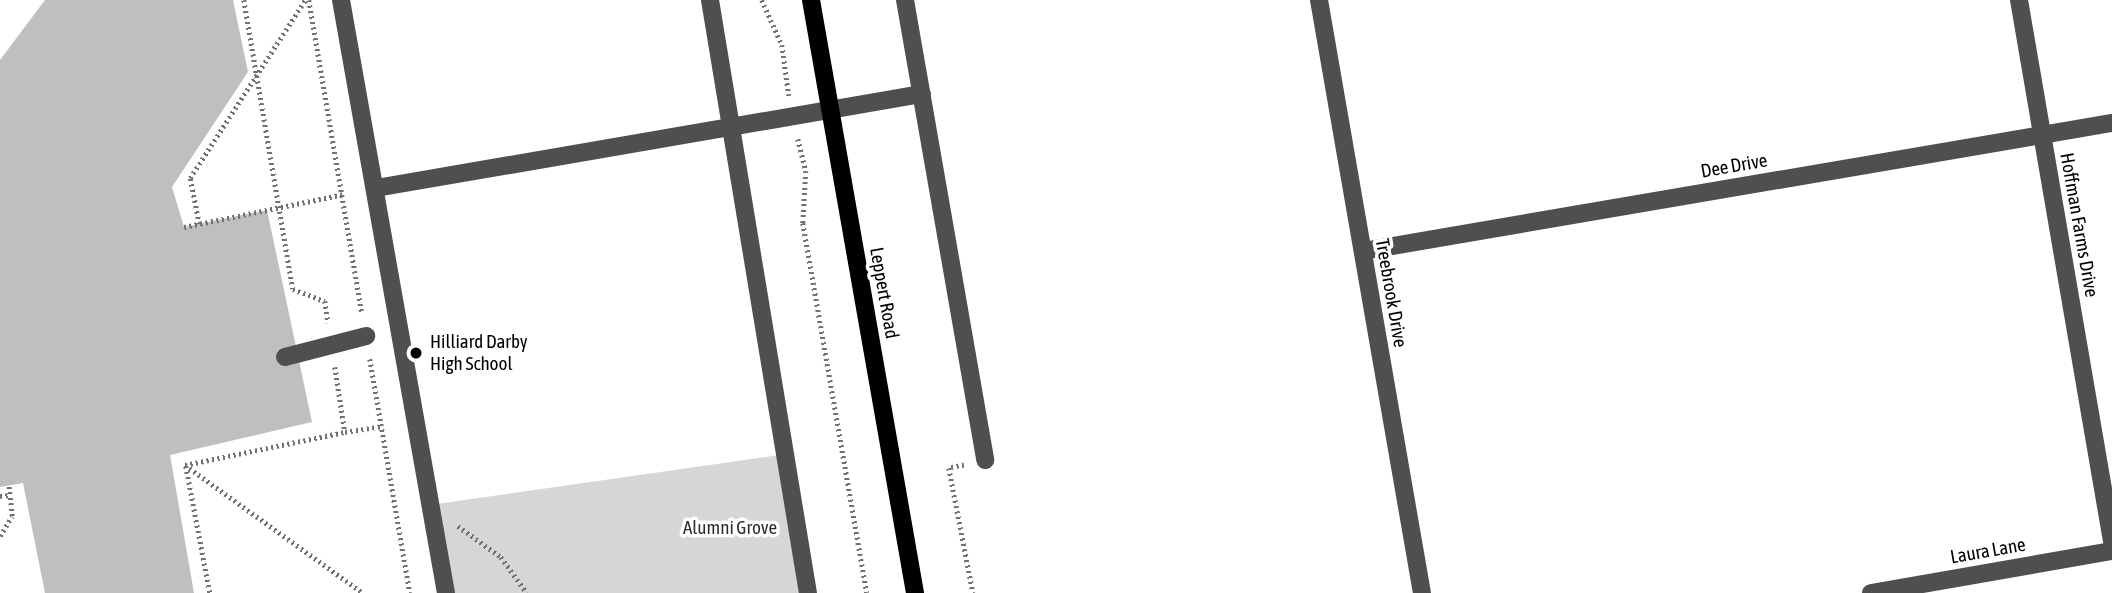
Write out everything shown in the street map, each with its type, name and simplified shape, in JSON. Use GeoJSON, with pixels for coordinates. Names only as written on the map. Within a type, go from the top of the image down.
{"type":"FeatureCollection","features":[{"type":"Feature","properties":{"kind":"main road","name":"Leppert Road"},"geometry":{"type":"LineString","coordinates":[[811,0],[915,593]]}},
{"type":"Feature","properties":{"kind":"street"},"geometry":{"type":"LineString","coordinates":[[341,0],[446,593]]}},
{"type":"Feature","properties":{"kind":"street"},"geometry":{"type":"LineString","coordinates":[[710,0],[733,124],[808,593]]}},
{"type":"Feature","properties":{"kind":"street"},"geometry":{"type":"LineString","coordinates":[[905,0],[985,460]]}},
{"type":"Feature","properties":{"kind":"street","name":"Treebrook Drive"},"geometry":{"type":"LineString","coordinates":[[1319,0],[1422,593]]}},
{"type":"Feature","properties":{"kind":"street","name":"Hoffman Farms Drive"},"geometry":{"type":"LineString","coordinates":[[2019,0],[2112,541]]}},
{"type":"Feature","properties":{"kind":"street"},"geometry":{"type":"LineString","coordinates":[[376,188],[830,107],[922,94]]}},
{"type":"Feature","properties":{"kind":"street","name":"Dee Drive"},"geometry":{"type":"LineString","coordinates":[[1363,251],[2112,123]]}},
{"type":"Feature","properties":{"kind":"street"},"geometry":{"type":"LineString","coordinates":[[285,357],[366,337]]}},
{"type":"Feature","properties":{"kind":"street","name":"Laura Lane"},"geometry":{"type":"LineString","coordinates":[[1871,593],[2112,551]]}},
{"type":"Feature","properties":{"kind":"path"},"geometry":{"type":"LineString","coordinates":[[244,0],[293,289],[324,301],[345,432]]}},
{"type":"Feature","properties":{"kind":"path"},"geometry":{"type":"LineString","coordinates":[[199,224],[190,178],[307,0]]}},
{"type":"Feature","properties":{"kind":"path"},"geometry":{"type":"LineString","coordinates":[[307,0],[343,194],[410,593]]}},
{"type":"Feature","properties":{"kind":"path"},"geometry":{"type":"LineString","coordinates":[[762,0],[782,45],[792,114],[806,171],[803,223],[867,593]]}},
{"type":"Feature","properties":{"kind":"path"},"geometry":{"type":"LineString","coordinates":[[184,227],[376,188]]}},
{"type":"Feature","properties":{"kind":"path"},"geometry":{"type":"LineString","coordinates":[[186,466],[382,426]]}},
{"type":"Feature","properties":{"kind":"path"},"geometry":{"type":"LineString","coordinates":[[973,593],[949,468],[985,460]]}},
{"type":"Feature","properties":{"kind":"path"},"geometry":{"type":"LineString","coordinates":[[186,466],[210,593]]}},
{"type":"Feature","properties":{"kind":"path"},"geometry":{"type":"LineString","coordinates":[[186,466],[363,593]]}},
{"type":"Feature","properties":{"kind":"path"},"geometry":{"type":"LineString","coordinates":[[0,536],[12,516],[9,485]]}},
{"type":"Feature","properties":{"kind":"path"},"geometry":{"type":"LineString","coordinates":[[0,496],[10,495]]}},
{"type":"Feature","properties":{"kind":"path"},"geometry":{"type":"LineString","coordinates":[[430,505],[500,557],[527,593]]}},
{"type":"Feature","properties":{"kind":"green space","name":"Alumni Grove"},"geometry":{"type":"Polygon","coordinates":[[[786,454],[808,593],[446,593],[430,505],[786,454]]]}},
{"type":"Feature","properties":{"kind":"building"},"geometry":{"type":"Polygon","coordinates":[[[45,0],[233,0],[248,72],[172,187],[184,227],[267,210],[312,422],[170,455],[194,593],[45,593],[23,483],[0,487],[0,60],[45,0]]]}},
{"type":"Feature","properties":{"kind":"place","name":"Hilliard Darby High School"},"geometry":{"type":"Point","coordinates":[416,353]}}]}
